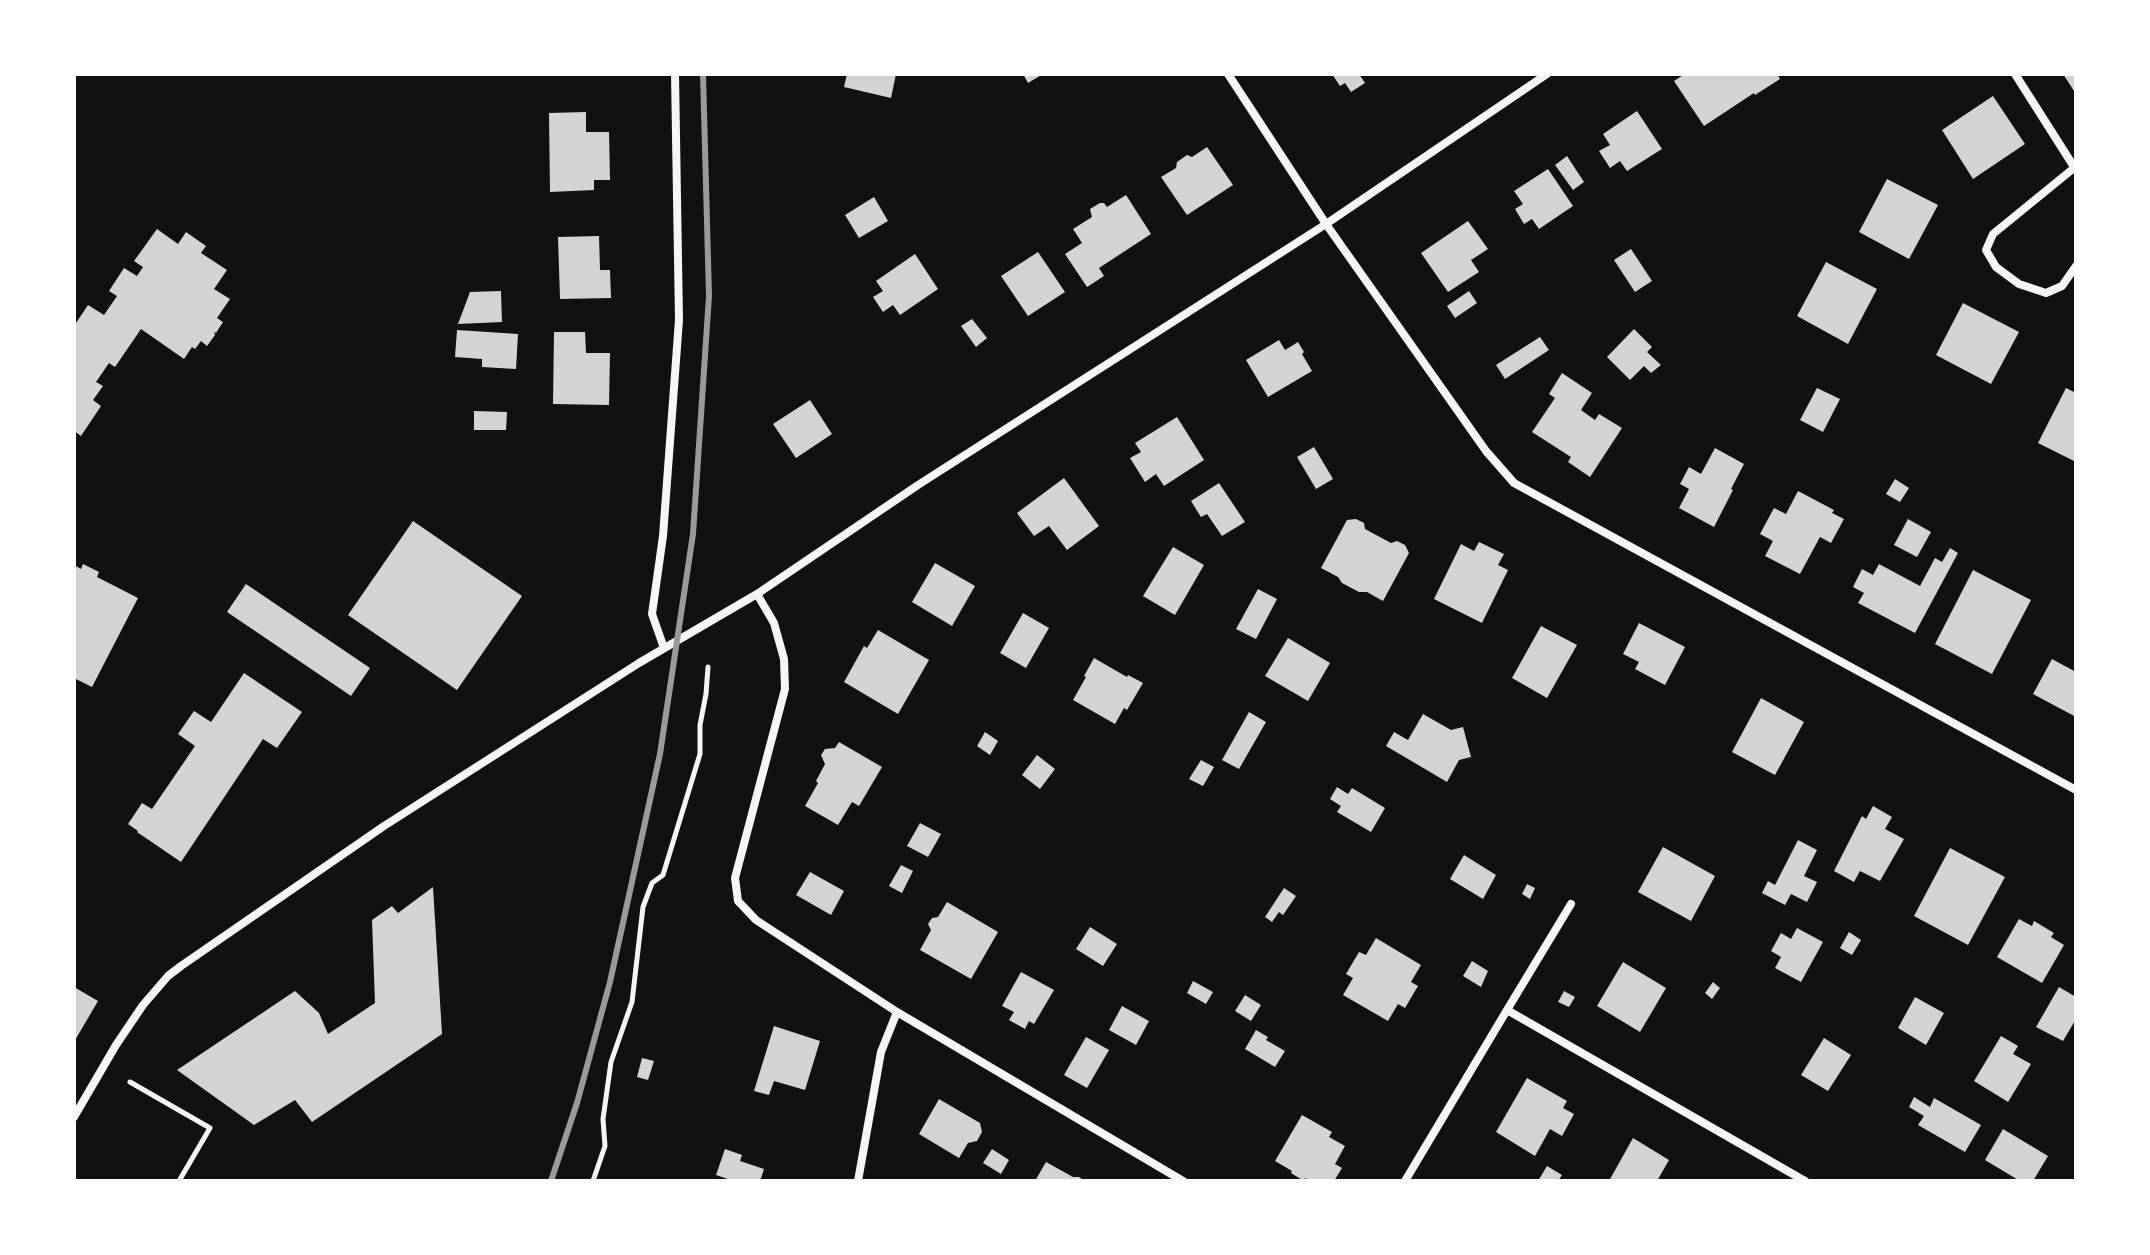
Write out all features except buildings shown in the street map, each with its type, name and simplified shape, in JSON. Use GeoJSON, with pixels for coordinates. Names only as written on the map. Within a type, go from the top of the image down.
{"type":"FeatureCollection","features":[{"type":"Feature","properties":{"kind":"street"},"geometry":{"type":"LineString","coordinates":[[664,648],[652,614],[663,536],[679,320],[675,74]]}},
{"type":"Feature","properties":{"kind":"street"},"geometry":{"type":"LineString","coordinates":[[1228,74],[1326,224],[1486,451],[1514,483],[2076,790]]}},
{"type":"Feature","properties":{"kind":"street"},"geometry":{"type":"LineString","coordinates":[[74,1117],[116,1045],[143,1005],[168,976],[384,826],[664,648],[757,594],[918,485],[1326,224],[1547,74]]}},
{"type":"Feature","properties":{"kind":"street"},"geometry":{"type":"LineString","coordinates":[[2015,74],[2075,170],[1993,234],[1986,250],[1996,267],[2019,284],[2046,293],[2062,286],[2076,266]]}},
{"type":"Feature","properties":{"kind":"street"},"geometry":{"type":"LineString","coordinates":[[757,594],[774,623],[784,659],[785,689],[735,878],[738,901],[756,920],[897,1012],[1183,1181]]}},
{"type":"Feature","properties":{"kind":"street"},"geometry":{"type":"LineString","coordinates":[[1405,1181],[1571,904]]}},
{"type":"Feature","properties":{"kind":"street"},"geometry":{"type":"LineString","coordinates":[[1507,1010],[1805,1181]]}},
{"type":"Feature","properties":{"kind":"street"},"geometry":{"type":"LineString","coordinates":[[858,1181],[881,1052],[897,1012]]}},
{"type":"Feature","properties":{"kind":"path"},"geometry":{"type":"LineString","coordinates":[[593,1181],[605,1146],[603,1119],[611,1062],[632,1002],[643,907],[652,883],[663,875],[700,754],[700,725],[708,667]]}},
{"type":"Feature","properties":{"kind":"path"},"geometry":{"type":"LineString","coordinates":[[130,1082],[210,1128],[179,1181]]}},
{"type":"Feature","properties":{"kind":"railway"},"geometry":{"type":"LineString","coordinates":[[551,1181],[577,1103],[610,982],[660,754],[693,534],[709,296],[703,74]]}}]}
